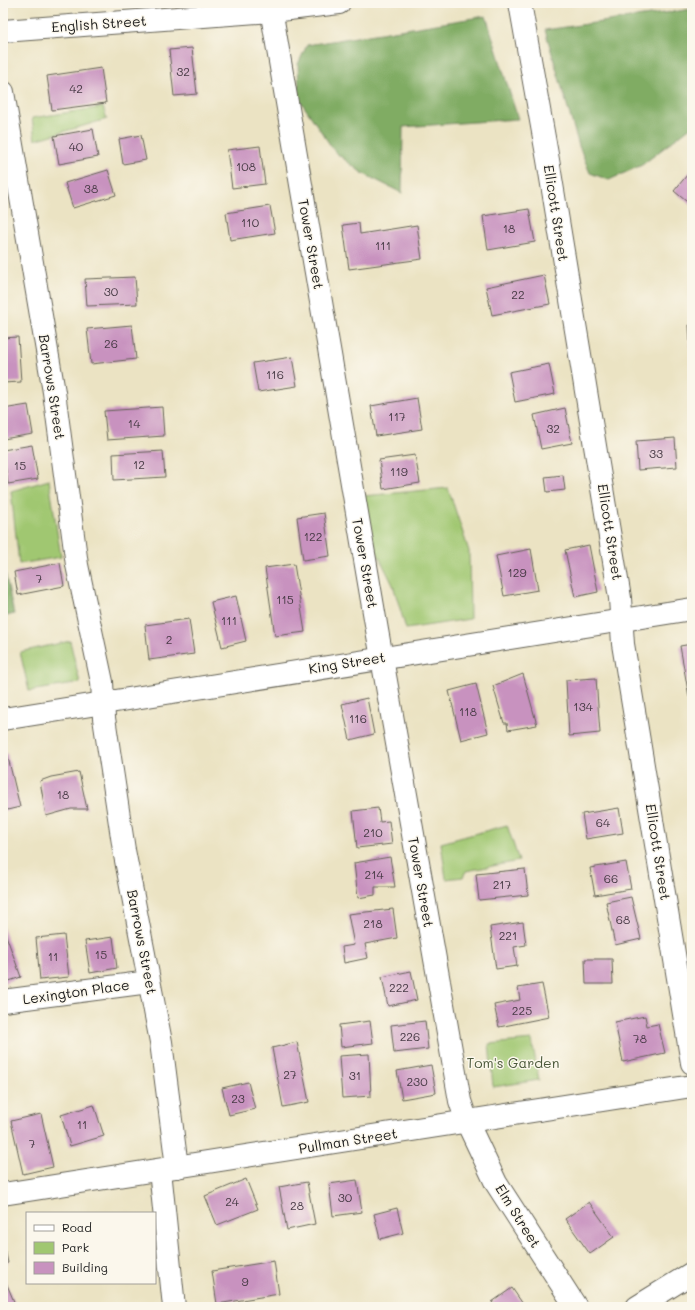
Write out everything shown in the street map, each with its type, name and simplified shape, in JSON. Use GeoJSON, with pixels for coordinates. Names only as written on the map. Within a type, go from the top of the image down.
{"type":"FeatureCollection","features":[{"type":"Feature","properties":{"kind":"street","name":"English Street"},"geometry":{"type":"LineString","coordinates":[[3,31],[271,7],[339,3]]}},
{"type":"Feature","properties":{"kind":"street","name":"Ellicott Street"},"geometry":{"type":"LineString","coordinates":[[520,3],[620,598],[625,658],[692,1063]]}},
{"type":"Feature","properties":{"kind":"street","name":"Tower Street"},"geometry":{"type":"LineString","coordinates":[[271,7],[382,658],[460,1101],[466,1122]]}},
{"type":"Feature","properties":{"kind":"street","name":"Barrows Street"},"geometry":{"type":"LineString","coordinates":[[3,92],[54,392],[77,565],[103,701],[124,850],[161,1042],[174,1307]]}},
{"type":"Feature","properties":{"kind":"street","name":"King Street"},"geometry":{"type":"LineString","coordinates":[[3,719],[103,701],[692,609]]}},
{"type":"Feature","properties":{"kind":"street","name":"Lexington Place"},"geometry":{"type":"LineString","coordinates":[[3,1001],[149,982]]}},
{"type":"Feature","properties":{"kind":"street","name":"Pullman Street"},"geometry":{"type":"LineString","coordinates":[[3,1194],[692,1086]]}},
{"type":"Feature","properties":{"kind":"street","name":"Elm Street"},"geometry":{"type":"LineString","coordinates":[[466,1122],[496,1183],[576,1307]]}},
{"type":"Feature","properties":{"kind":"street"},"geometry":{"type":"LineString","coordinates":[[637,1307],[692,1273]]}},
{"type":"Feature","properties":{"kind":"green space"},"geometry":{"type":"Polygon","coordinates":[[[692,9],[692,126],[642,165],[609,180],[590,173],[579,146],[545,30],[692,9]]]}},
{"type":"Feature","properties":{"kind":"green space"},"geometry":{"type":"Polygon","coordinates":[[[486,16],[518,119],[403,127],[402,193],[362,173],[335,152],[299,99],[298,64],[307,45],[486,16]]]}},
{"type":"Feature","properties":{"kind":"green space"},"geometry":{"type":"Polygon","coordinates":[[[103,107],[107,119],[35,140],[32,118],[103,107]]]}},
{"type":"Feature","properties":{"kind":"green space"},"geometry":{"type":"Polygon","coordinates":[[[49,480],[61,557],[19,564],[11,491],[49,480]]]}},
{"type":"Feature","properties":{"kind":"green space"},"geometry":{"type":"Polygon","coordinates":[[[448,488],[469,551],[470,619],[406,629],[393,585],[372,543],[363,496],[448,488]]]}},
{"type":"Feature","properties":{"kind":"green space"},"geometry":{"type":"Polygon","coordinates":[[[3,563],[14,614],[3,617],[3,563]]]}},
{"type":"Feature","properties":{"kind":"green space"},"geometry":{"type":"Polygon","coordinates":[[[70,641],[80,683],[29,691],[20,652],[70,641]]]}},
{"type":"Feature","properties":{"kind":"green space"},"geometry":{"type":"Polygon","coordinates":[[[507,825],[519,861],[466,871],[463,877],[446,879],[441,843],[507,825]]]}},
{"type":"Feature","properties":{"kind":"green space","name":"Tom's Garden"},"geometry":{"type":"Polygon","coordinates":[[[532,1040],[539,1080],[493,1087],[489,1044],[532,1040]]]}},
{"type":"Feature","properties":{"kind":"building"},"geometry":{"type":"Polygon","coordinates":[[[192,48],[197,94],[174,96],[169,50],[192,48]]]}},
{"type":"Feature","properties":{"kind":"building"},"geometry":{"type":"Polygon","coordinates":[[[101,68],[106,103],[52,110],[47,76],[101,68]]]}},
{"type":"Feature","properties":{"kind":"building"},"geometry":{"type":"Polygon","coordinates":[[[93,129],[98,157],[59,164],[54,136],[93,129]]]}},
{"type":"Feature","properties":{"kind":"building"},"geometry":{"type":"Polygon","coordinates":[[[141,135],[146,160],[123,164],[119,139],[141,135]]]}},
{"type":"Feature","properties":{"kind":"building"},"geometry":{"type":"Polygon","coordinates":[[[260,146],[265,184],[232,188],[227,150],[260,146]]]}},
{"type":"Feature","properties":{"kind":"building"},"geometry":{"type":"Polygon","coordinates":[[[692,169],[692,206],[674,191],[692,169]]]}},
{"type":"Feature","properties":{"kind":"building"},"geometry":{"type":"Polygon","coordinates":[[[108,170],[116,195],[73,208],[65,183],[108,170]]]}},
{"type":"Feature","properties":{"kind":"building"},"geometry":{"type":"Polygon","coordinates":[[[270,206],[275,233],[230,240],[226,213],[270,206]]]}},
{"type":"Feature","properties":{"kind":"building"},"geometry":{"type":"Polygon","coordinates":[[[529,209],[535,242],[488,250],[483,216],[529,209]]]}},
{"type":"Feature","properties":{"kind":"building"},"geometry":{"type":"Polygon","coordinates":[[[359,223],[360,234],[417,225],[422,259],[349,269],[343,225],[359,223]]]}},
{"type":"Feature","properties":{"kind":"building"},"geometry":{"type":"Polygon","coordinates":[[[544,275],[550,304],[492,315],[486,287],[544,275]]]}},
{"type":"Feature","properties":{"kind":"building"},"geometry":{"type":"Polygon","coordinates":[[[135,277],[137,304],[87,306],[85,279],[135,277]]]}},
{"type":"Feature","properties":{"kind":"building"},"geometry":{"type":"Polygon","coordinates":[[[132,325],[136,359],[91,364],[87,329],[132,325]]]}},
{"type":"Feature","properties":{"kind":"building"},"geometry":{"type":"Polygon","coordinates":[[[689,325],[692,325],[692,363],[691,363],[689,325]]]}},
{"type":"Feature","properties":{"kind":"building"},"geometry":{"type":"Polygon","coordinates":[[[18,337],[21,382],[3,383],[3,338],[18,337]]]}},
{"type":"Feature","properties":{"kind":"building"},"geometry":{"type":"Polygon","coordinates":[[[292,357],[297,386],[258,392],[253,363],[292,357]]]}},
{"type":"Feature","properties":{"kind":"building"},"geometry":{"type":"Polygon","coordinates":[[[549,364],[555,394],[515,402],[509,372],[549,364]]]}},
{"type":"Feature","properties":{"kind":"building"},"geometry":{"type":"Polygon","coordinates":[[[417,398],[422,429],[376,436],[371,406],[417,398]]]}},
{"type":"Feature","properties":{"kind":"building"},"geometry":{"type":"Polygon","coordinates":[[[28,405],[33,434],[3,439],[3,409],[28,405]]]}},
{"type":"Feature","properties":{"kind":"building"},"geometry":{"type":"Polygon","coordinates":[[[162,407],[164,436],[107,440],[104,411],[162,407]]]}},
{"type":"Feature","properties":{"kind":"building"},"geometry":{"type":"Polygon","coordinates":[[[565,408],[572,443],[541,449],[534,415],[565,408]]]}},
{"type":"Feature","properties":{"kind":"building"},"geometry":{"type":"Polygon","coordinates":[[[675,438],[677,467],[638,470],[636,441],[675,438]]]}},
{"type":"Feature","properties":{"kind":"building"},"geometry":{"type":"Polygon","coordinates":[[[32,445],[38,479],[8,484],[3,450],[32,445]]]}},
{"type":"Feature","properties":{"kind":"building"},"geometry":{"type":"Polygon","coordinates":[[[163,451],[165,477],[114,480],[113,454],[163,451]]]}},
{"type":"Feature","properties":{"kind":"building"},"geometry":{"type":"Polygon","coordinates":[[[415,455],[420,483],[383,489],[379,460],[415,455]]]}},
{"type":"Feature","properties":{"kind":"building"},"geometry":{"type":"Polygon","coordinates":[[[563,475],[565,490],[547,492],[545,477],[563,475]]]}},
{"type":"Feature","properties":{"kind":"building"},"geometry":{"type":"Polygon","coordinates":[[[324,513],[330,556],[303,560],[297,517],[324,513]]]}},
{"type":"Feature","properties":{"kind":"building"},"geometry":{"type":"Polygon","coordinates":[[[589,545],[598,592],[575,597],[565,550],[589,545]]]}},
{"type":"Feature","properties":{"kind":"building"},"geometry":{"type":"Polygon","coordinates":[[[531,549],[538,590],[504,596],[496,556],[531,549]]]}},
{"type":"Feature","properties":{"kind":"building"},"geometry":{"type":"Polygon","coordinates":[[[60,563],[64,586],[18,595],[14,572],[60,563]]]}},
{"type":"Feature","properties":{"kind":"building"},"geometry":{"type":"Polygon","coordinates":[[[294,564],[305,632],[275,636],[265,568],[294,564]]]}},
{"type":"Feature","properties":{"kind":"building"},"geometry":{"type":"Polygon","coordinates":[[[236,596],[246,641],[222,647],[211,602],[236,596]]]}},
{"type":"Feature","properties":{"kind":"building"},"geometry":{"type":"Polygon","coordinates":[[[189,619],[194,654],[149,660],[145,625],[189,619]]]}},
{"type":"Feature","properties":{"kind":"building"},"geometry":{"type":"Polygon","coordinates":[[[692,644],[692,696],[689,697],[680,646],[692,644]]]}},
{"type":"Feature","properties":{"kind":"building"},"geometry":{"type":"Polygon","coordinates":[[[523,674],[537,725],[508,730],[507,723],[504,723],[493,686],[523,674]]]}},
{"type":"Feature","properties":{"kind":"building"},"geometry":{"type":"Polygon","coordinates":[[[596,678],[600,733],[569,736],[566,680],[596,678]]]}},
{"type":"Feature","properties":{"kind":"building"},"geometry":{"type":"Polygon","coordinates":[[[476,684],[488,733],[461,740],[449,691],[476,684]]]}},
{"type":"Feature","properties":{"kind":"building"},"geometry":{"type":"Polygon","coordinates":[[[367,698],[374,734],[350,740],[342,704],[367,698]]]}},
{"type":"Feature","properties":{"kind":"building"},"geometry":{"type":"Polygon","coordinates":[[[7,753],[20,807],[3,811],[3,754],[7,753]]]}},
{"type":"Feature","properties":{"kind":"building"},"geometry":{"type":"Polygon","coordinates":[[[79,772],[87,809],[71,809],[46,816],[40,781],[51,777],[79,772]]]}},
{"type":"Feature","properties":{"kind":"building"},"geometry":{"type":"Polygon","coordinates":[[[378,808],[380,822],[389,821],[392,844],[357,848],[353,811],[378,808]]]}},
{"type":"Feature","properties":{"kind":"building"},"geometry":{"type":"Polygon","coordinates":[[[619,808],[623,833],[586,839],[582,814],[619,808]]]}},
{"type":"Feature","properties":{"kind":"building"},"geometry":{"type":"Polygon","coordinates":[[[390,857],[395,887],[375,887],[375,895],[358,898],[354,863],[390,857]]]}},
{"type":"Feature","properties":{"kind":"building"},"geometry":{"type":"Polygon","coordinates":[[[626,862],[631,889],[595,895],[590,868],[626,862]]]}},
{"type":"Feature","properties":{"kind":"building"},"geometry":{"type":"Polygon","coordinates":[[[525,869],[528,895],[479,900],[476,874],[525,869]]]}},
{"type":"Feature","properties":{"kind":"building"},"geometry":{"type":"Polygon","coordinates":[[[631,897],[641,939],[615,945],[606,902],[631,897]]]}},
{"type":"Feature","properties":{"kind":"building"},"geometry":{"type":"Polygon","coordinates":[[[393,909],[397,938],[365,944],[368,958],[344,963],[342,947],[354,945],[348,914],[393,909]]]}},
{"type":"Feature","properties":{"kind":"building"},"geometry":{"type":"Polygon","coordinates":[[[523,922],[526,945],[514,947],[517,966],[496,969],[490,927],[523,922]]]}},
{"type":"Feature","properties":{"kind":"building"},"geometry":{"type":"Polygon","coordinates":[[[3,927],[21,977],[3,983],[3,927]]]}},
{"type":"Feature","properties":{"kind":"building"},"geometry":{"type":"Polygon","coordinates":[[[64,935],[69,977],[40,980],[36,938],[64,935]]]}},
{"type":"Feature","properties":{"kind":"building"},"geometry":{"type":"Polygon","coordinates":[[[113,937],[117,968],[90,973],[85,941],[113,937]]]}},
{"type":"Feature","properties":{"kind":"building"},"geometry":{"type":"Polygon","coordinates":[[[585,959],[612,959],[613,984],[586,984],[585,959]]]}},
{"type":"Feature","properties":{"kind":"building"},"geometry":{"type":"Polygon","coordinates":[[[411,971],[417,1000],[388,1006],[382,977],[411,971]]]}},
{"type":"Feature","properties":{"kind":"building"},"geometry":{"type":"Polygon","coordinates":[[[542,984],[549,1017],[499,1027],[494,1005],[520,1000],[518,988],[542,984]]]}},
{"type":"Feature","properties":{"kind":"building"},"geometry":{"type":"Polygon","coordinates":[[[645,1016],[647,1026],[658,1024],[665,1053],[623,1062],[615,1022],[645,1016]]]}},
{"type":"Feature","properties":{"kind":"building"},"geometry":{"type":"Polygon","coordinates":[[[370,1021],[373,1043],[341,1047],[339,1025],[370,1021]]]}},
{"type":"Feature","properties":{"kind":"building"},"geometry":{"type":"Polygon","coordinates":[[[425,1021],[428,1049],[394,1053],[391,1025],[425,1021]]]}},
{"type":"Feature","properties":{"kind":"building"},"geometry":{"type":"Polygon","coordinates":[[[297,1042],[309,1102],[283,1107],[272,1048],[297,1042]]]}},
{"type":"Feature","properties":{"kind":"building"},"geometry":{"type":"Polygon","coordinates":[[[369,1054],[371,1096],[342,1098],[339,1056],[369,1054]]]}},
{"type":"Feature","properties":{"kind":"building"},"geometry":{"type":"Polygon","coordinates":[[[431,1065],[436,1093],[402,1099],[397,1071],[431,1065]]]}},
{"type":"Feature","properties":{"kind":"building"},"geometry":{"type":"Polygon","coordinates":[[[248,1082],[255,1109],[229,1115],[222,1088],[248,1082]]]}},
{"type":"Feature","properties":{"kind":"building"},"geometry":{"type":"Polygon","coordinates":[[[94,1105],[104,1136],[70,1146],[61,1115],[94,1105]]]}},
{"type":"Feature","properties":{"kind":"building"},"geometry":{"type":"Polygon","coordinates":[[[41,1114],[53,1167],[23,1174],[11,1121],[41,1114]]]}},
{"type":"Feature","properties":{"kind":"building"},"geometry":{"type":"Polygon","coordinates":[[[246,1179],[258,1209],[217,1225],[205,1196],[246,1179]]]}},
{"type":"Feature","properties":{"kind":"building"},"geometry":{"type":"Polygon","coordinates":[[[357,1180],[362,1212],[333,1216],[329,1184],[357,1180]]]}},
{"type":"Feature","properties":{"kind":"building"},"geometry":{"type":"Polygon","coordinates":[[[307,1182],[315,1224],[287,1230],[279,1187],[307,1182]]]}},
{"type":"Feature","properties":{"kind":"building"},"geometry":{"type":"Polygon","coordinates":[[[589,1202],[614,1237],[590,1254],[565,1219],[589,1202]]]}},
{"type":"Feature","properties":{"kind":"building"},"geometry":{"type":"Polygon","coordinates":[[[397,1208],[403,1233],[380,1239],[374,1214],[397,1208]]]}},
{"type":"Feature","properties":{"kind":"building"},"geometry":{"type":"Polygon","coordinates":[[[3,1239],[8,1263],[3,1264],[3,1239]]]}},
{"type":"Feature","properties":{"kind":"building"},"geometry":{"type":"Polygon","coordinates":[[[274,1261],[279,1294],[217,1304],[212,1271],[274,1261]]]}},
{"type":"Feature","properties":{"kind":"building"},"geometry":{"type":"Polygon","coordinates":[[[3,1275],[15,1304],[6,1307],[3,1307],[3,1275]]]}},
{"type":"Feature","properties":{"kind":"building"},"geometry":{"type":"Polygon","coordinates":[[[512,1288],[525,1307],[495,1307],[492,1302],[512,1288]]]}}]}
